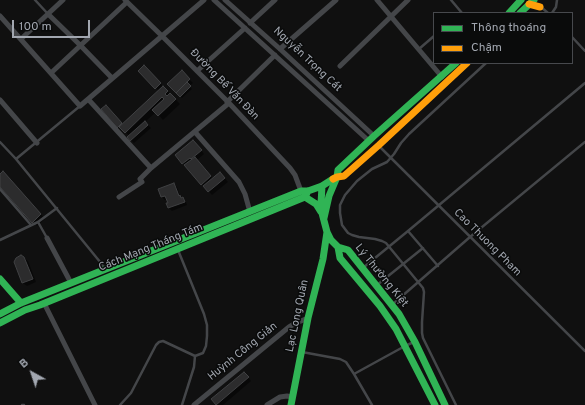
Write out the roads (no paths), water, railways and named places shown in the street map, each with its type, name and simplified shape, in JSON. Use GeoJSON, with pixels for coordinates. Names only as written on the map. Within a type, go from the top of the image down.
{"type":"FeatureCollection","features":[{"type":"Feature","properties":{"kind":"main road"},"geometry":{"type":"LineString","coordinates":[[521,12],[527,1]]}},
{"type":"Feature","properties":{"kind":"main road"},"geometry":{"type":"LineString","coordinates":[[510,12],[527,1],[539,3]]}},
{"type":"Feature","properties":{"kind":"main road","name":"Cách Mạng Tháng Tám"},"geometry":{"type":"LineString","coordinates":[[337,177],[338,170],[371,138],[455,64]]}},
{"type":"Feature","properties":{"kind":"main road","name":"Cách Mạng Tháng Tám"},"geometry":{"type":"LineString","coordinates":[[0,323],[23,306],[44,303],[177,249],[322,186],[337,177],[344,176],[466,64]]}},
{"type":"Feature","properties":{"kind":"main road"},"geometry":{"type":"LineString","coordinates":[[398,115],[404,122]]}},
{"type":"Feature","properties":{"kind":"main road"},"geometry":{"type":"LineString","coordinates":[[371,138],[379,145]]}},
{"type":"Feature","properties":{"kind":"main road","name":"Lạc Long Quân"},"geometry":{"type":"LineString","coordinates":[[323,217],[329,196],[337,177]]}},
{"type":"Feature","properties":{"kind":"main road","name":"Lạc Long Quân"},"geometry":{"type":"LineString","coordinates":[[322,186],[321,204],[323,217],[327,232],[331,240],[338,247]]}},
{"type":"Feature","properties":{"kind":"main road"},"geometry":{"type":"LineString","coordinates":[[305,193],[316,204],[323,217]]}},
{"type":"Feature","properties":{"kind":"main road","name":"Cách Mạng Tháng Tám"},"geometry":{"type":"LineString","coordinates":[[0,314],[23,306],[71,284],[250,212],[305,193]]}},
{"type":"Feature","properties":{"kind":"main road","name":"Lạc Long Quân"},"geometry":{"type":"LineString","coordinates":[[291,405],[308,318],[323,259],[327,232]]}},
{"type":"Feature","properties":{"kind":"main road","name":"Lý Thường Kiệt"},"geometry":{"type":"LineString","coordinates":[[435,405],[396,329],[340,258],[338,247],[348,250],[392,305],[415,342],[445,405]]}},
{"type":"Feature","properties":{"kind":"main road"},"geometry":{"type":"LineString","coordinates":[[0,279],[23,306]]}},
{"type":"Feature","properties":{"kind":"street"},"geometry":{"type":"LineString","coordinates":[[21,39],[63,0]]}},
{"type":"Feature","properties":{"kind":"street"},"geometry":{"type":"LineString","coordinates":[[0,16],[80,106],[204,0]]}},
{"type":"Feature","properties":{"kind":"street"},"geometry":{"type":"LineString","coordinates":[[214,0],[371,138]]}},
{"type":"Feature","properties":{"kind":"street","name":"Nguyễn Trọng Cát"},"geometry":{"type":"LineString","coordinates":[[225,0],[280,49],[371,138]]}},
{"type":"Feature","properties":{"kind":"street"},"geometry":{"type":"LineString","coordinates":[[250,22],[275,0]]}},
{"type":"Feature","properties":{"kind":"street"},"geometry":{"type":"LineString","coordinates":[[280,49],[336,0]]}},
{"type":"Feature","properties":{"kind":"street"},"geometry":{"type":"LineString","coordinates":[[377,0],[442,77]]}},
{"type":"Feature","properties":{"kind":"street"},"geometry":{"type":"LineString","coordinates":[[340,66],[408,0]]}},
{"type":"Feature","properties":{"kind":"street"},"geometry":{"type":"LineString","coordinates":[[51,72],[126,1]]}},
{"type":"Feature","properties":{"kind":"street","name":"Đường Bế Văn Đàn"},"geometry":{"type":"LineString","coordinates":[[126,1],[197,71],[290,168],[305,193]]}},
{"type":"Feature","properties":{"kind":"street"},"geometry":{"type":"LineString","coordinates":[[48,14],[112,78]]}},
{"type":"Feature","properties":{"kind":"street"},"geometry":{"type":"LineString","coordinates":[[197,71],[245,28]]}},
{"type":"Feature","properties":{"kind":"street"},"geometry":{"type":"LineString","coordinates":[[119,197],[142,182],[140,179],[151,168],[228,103],[275,55]]}},
{"type":"Feature","properties":{"kind":"street"},"geometry":{"type":"LineString","coordinates":[[88,99],[151,168]]}},
{"type":"Feature","properties":{"kind":"street"},"geometry":{"type":"LineString","coordinates":[[1,103],[37,143]]}},
{"type":"Feature","properties":{"kind":"street"},"geometry":{"type":"LineString","coordinates":[[195,132],[239,182],[245,194],[250,212]]}},
{"type":"Feature","properties":{"kind":"street"},"geometry":{"type":"LineString","coordinates":[[47,238],[71,284]]}},
{"type":"Feature","properties":{"kind":"street"},"geometry":{"type":"LineString","coordinates":[[44,303],[96,405]]}},
{"type":"Feature","properties":{"kind":"street","name":"Huỳnh Công Giản"},"geometry":{"type":"LineString","coordinates":[[194,405],[289,327],[308,318]]}},
{"type":"Feature","properties":{"kind":"street"},"geometry":{"type":"LineString","coordinates":[[267,405],[280,397],[293,397]]}},
{"type":"Feature","properties":{"kind":"lane"},"geometry":{"type":"LineString","coordinates":[[34,0],[48,14]]}},
{"type":"Feature","properties":{"kind":"lane"},"geometry":{"type":"LineString","coordinates":[[451,0],[460,12]]}},
{"type":"Feature","properties":{"kind":"lane"},"geometry":{"type":"LineString","coordinates":[[553,12],[558,0]]}},
{"type":"Feature","properties":{"kind":"lane"},"geometry":{"type":"LineString","coordinates":[[539,3],[547,12]]}},
{"type":"Feature","properties":{"kind":"lane"},"geometry":{"type":"LineString","coordinates":[[418,50],[433,37]]}},
{"type":"Feature","properties":{"kind":"lane"},"geometry":{"type":"LineString","coordinates":[[573,38],[585,51]]}},
{"type":"Feature","properties":{"kind":"lane"},"geometry":{"type":"LineString","coordinates":[[456,405],[423,338],[423,288],[389,247],[382,241],[359,237],[348,232],[342,224],[340,206],[348,190],[367,172],[387,162],[409,134],[485,64]]}},
{"type":"Feature","properties":{"kind":"lane"},"geometry":{"type":"LineString","coordinates":[[362,268],[585,83]]}},
{"type":"Feature","properties":{"kind":"lane"},"geometry":{"type":"LineString","coordinates":[[16,159],[80,106]]}},
{"type":"Feature","properties":{"kind":"lane"},"geometry":{"type":"LineString","coordinates":[[0,142],[57,208],[106,270]]}},
{"type":"Feature","properties":{"kind":"lane"},"geometry":{"type":"LineString","coordinates":[[392,305],[470,237],[585,142]]}},
{"type":"Feature","properties":{"kind":"lane","name":"Cao Thuong Pham"},"geometry":{"type":"LineString","coordinates":[[379,145],[585,351]]}},
{"type":"Feature","properties":{"kind":"lane"},"geometry":{"type":"LineString","coordinates":[[0,189],[31,226]]}},
{"type":"Feature","properties":{"kind":"lane"},"geometry":{"type":"LineString","coordinates":[[0,240],[31,226],[57,208]]}},
{"type":"Feature","properties":{"kind":"lane"},"geometry":{"type":"LineString","coordinates":[[38,222],[47,238]]}},
{"type":"Feature","properties":{"kind":"lane"},"geometry":{"type":"LineString","coordinates":[[408,231],[438,266]]}},
{"type":"Feature","properties":{"kind":"lane"},"geometry":{"type":"LineString","coordinates":[[376,286],[423,248]]}},
{"type":"Feature","properties":{"kind":"lane"},"geometry":{"type":"LineString","coordinates":[[120,405],[131,393],[158,343],[165,342],[195,356],[203,353],[206,346],[207,325],[204,314],[177,249]]}},
{"type":"Feature","properties":{"kind":"lane"},"geometry":{"type":"LineString","coordinates":[[354,374],[404,346],[415,342]]}},
{"type":"Feature","properties":{"kind":"lane"},"geometry":{"type":"LineString","coordinates":[[301,352],[340,359],[346,362],[372,405]]}},
{"type":"Feature","properties":{"kind":"lane"},"geometry":{"type":"LineString","coordinates":[[182,405],[194,367],[195,356]]}}]}
